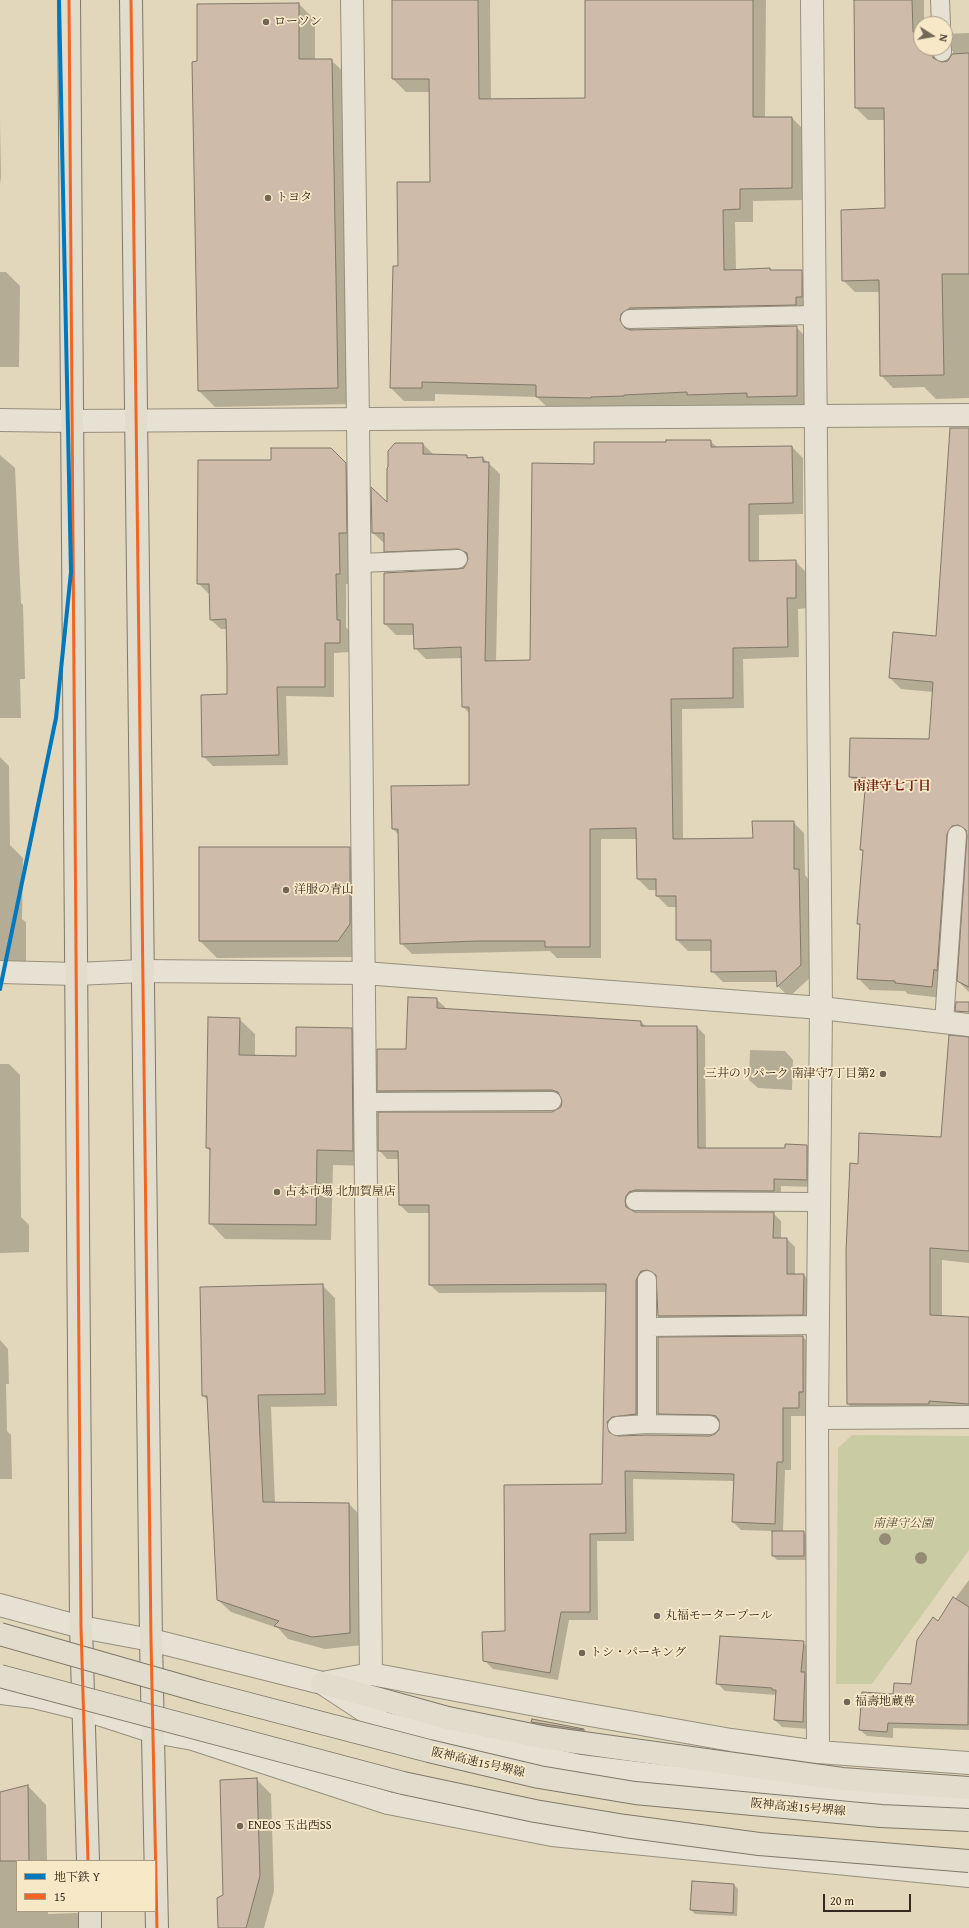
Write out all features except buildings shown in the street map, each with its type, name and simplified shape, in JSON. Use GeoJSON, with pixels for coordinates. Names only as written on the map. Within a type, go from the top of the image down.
{"type":"FeatureCollection","features":[{"type":"Feature","properties":{"kind":"main road"},"geometry":{"type":"LineString","coordinates":[[69,0],[81,1627],[88,1860]]}},
{"type":"Feature","properties":{"kind":"main road"},"geometry":{"type":"LineString","coordinates":[[131,0],[151,1640],[156,1860]]}},
{"type":"Feature","properties":{"kind":"main road","name":"阪神高速15号堺線"},"geometry":{"type":"LineString","coordinates":[[0,1634],[210,1694],[421,1750],[539,1777],[643,1794],[881,1816],[969,1820]]}},
{"type":"Feature","properties":{"kind":"main road"},"geometry":{"type":"LineString","coordinates":[[0,1676],[403,1783],[535,1811],[625,1826],[759,1844],[969,1861]]}},
{"type":"Feature","properties":{"kind":"main road"},"geometry":{"type":"LineString","coordinates":[[322,1683],[448,1718],[547,1738],[842,1780],[969,1788]]}},
{"type":"Feature","properties":{"kind":"main road"},"geometry":{"type":"LineString","coordinates":[[156,1863],[157,1928]]}},
{"type":"Feature","properties":{"kind":"main road"},"geometry":{"type":"LineString","coordinates":[[90,1912],[90,1928]]}},
{"type":"Feature","properties":{"kind":"street"},"geometry":{"type":"LineString","coordinates":[[352,0],[360,563],[371,1674]]}},
{"type":"Feature","properties":{"kind":"street"},"geometry":{"type":"LineString","coordinates":[[812,0],[814,417],[821,1008],[818,1325],[818,1752]]}},
{"type":"Feature","properties":{"kind":"street"},"geometry":{"type":"LineString","coordinates":[[0,420],[358,420],[969,415]]}},
{"type":"Feature","properties":{"kind":"street"},"geometry":{"type":"LineString","coordinates":[[0,972],[76,974],[143,972],[364,973],[821,1008],[969,1025]]}},
{"type":"Feature","properties":{"kind":"street"},"geometry":{"type":"LineString","coordinates":[[818,1418],[969,1416]]}},
{"type":"Feature","properties":{"kind":"street"},"geometry":{"type":"LineString","coordinates":[[0,1605],[81,1627],[151,1640],[322,1683],[382,1723],[580,1766],[727,1784],[969,1802]]}},
{"type":"Feature","properties":{"kind":"street"},"geometry":{"type":"LineString","coordinates":[[322,1683],[371,1674],[731,1740],[818,1752],[969,1763]]}},
{"type":"Feature","properties":{"kind":"street"},"geometry":{"type":"LineString","coordinates":[[0,1693],[34,1697],[83,1708],[154,1732],[193,1739],[388,1803],[552,1835],[969,1876]]}},
{"type":"Feature","properties":{"kind":"lane"},"geometry":{"type":"LineString","coordinates":[[940,0],[941,16]]}},
{"type":"Feature","properties":{"kind":"lane"},"geometry":{"type":"LineString","coordinates":[[630,319],[814,315]]}},
{"type":"Feature","properties":{"kind":"lane"},"geometry":{"type":"LineString","coordinates":[[360,563],[458,559]]}},
{"type":"Feature","properties":{"kind":"lane"},"geometry":{"type":"LineString","coordinates":[[944,1022],[957,835]]}},
{"type":"Feature","properties":{"kind":"lane"},"geometry":{"type":"LineString","coordinates":[[365,1102],[552,1101]]}},
{"type":"Feature","properties":{"kind":"lane"},"geometry":{"type":"LineString","coordinates":[[635,1201],[819,1202]]}},
{"type":"Feature","properties":{"kind":"lane"},"geometry":{"type":"LineString","coordinates":[[647,1280],[647,1424]]}},
{"type":"Feature","properties":{"kind":"lane"},"geometry":{"type":"LineString","coordinates":[[648,1327],[818,1325]]}},
{"type":"Feature","properties":{"kind":"lane"},"geometry":{"type":"LineString","coordinates":[[618,1426],[647,1424],[710,1425]]}},
{"type":"Feature","properties":{"kind":"green space","name":"南津守公園"},"geometry":{"type":"Polygon","coordinates":[[[852,1435],[969,1436],[969,1550],[872,1684],[836,1684],[838,1448],[852,1435]]]}},
{"type":"Feature","properties":{"kind":"metro line","name":"Y"},"geometry":{"type":"LineString","coordinates":[[0,989],[56,718],[71,572],[59,0]]}},
{"type":"Feature","properties":{"kind":"transit line","name":"15"},"geometry":{"type":"LineString","coordinates":[[69,0],[81,1627],[88,1860]]}},
{"type":"Feature","properties":{"kind":"transit line","name":"15"},"geometry":{"type":"LineString","coordinates":[[131,0],[151,1640],[156,1860]]}},
{"type":"Feature","properties":{"kind":"transit line","name":"15"},"geometry":{"type":"LineString","coordinates":[[156,1880],[157,1928]]}},
{"type":"Feature","properties":{"kind":"place","name":"ローソン"},"geometry":{"type":"Point","coordinates":[266,22]}},
{"type":"Feature","properties":{"kind":"place","name":"トヨタ"},"geometry":{"type":"Point","coordinates":[268,198]}},
{"type":"Feature","properties":{"kind":"place","name":"洋服の青山"},"geometry":{"type":"Point","coordinates":[286,890]}},
{"type":"Feature","properties":{"kind":"place","name":"三井のリパーク 南津守7丁目第2"},"geometry":{"type":"Point","coordinates":[883,1074]}},
{"type":"Feature","properties":{"kind":"place","name":"古本市場 北加賀屋店"},"geometry":{"type":"Point","coordinates":[277,1192]}},
{"type":"Feature","properties":{"kind":"place","name":"丸福モータープール"},"geometry":{"type":"Point","coordinates":[657,1616]}},
{"type":"Feature","properties":{"kind":"place","name":"トシ・パーキング"},"geometry":{"type":"Point","coordinates":[582,1653]}},
{"type":"Feature","properties":{"kind":"place","name":"福壽地蔵尊"},"geometry":{"type":"Point","coordinates":[847,1702]}},
{"type":"Feature","properties":{"kind":"place","name":"ENEOS 玉出西SS"},"geometry":{"type":"Point","coordinates":[240,1826]}},
{"type":"Feature","properties":{"kind":"district","name":"南津守七丁目"},"geometry":{"type":"Point","coordinates":[892,787]}}]}
